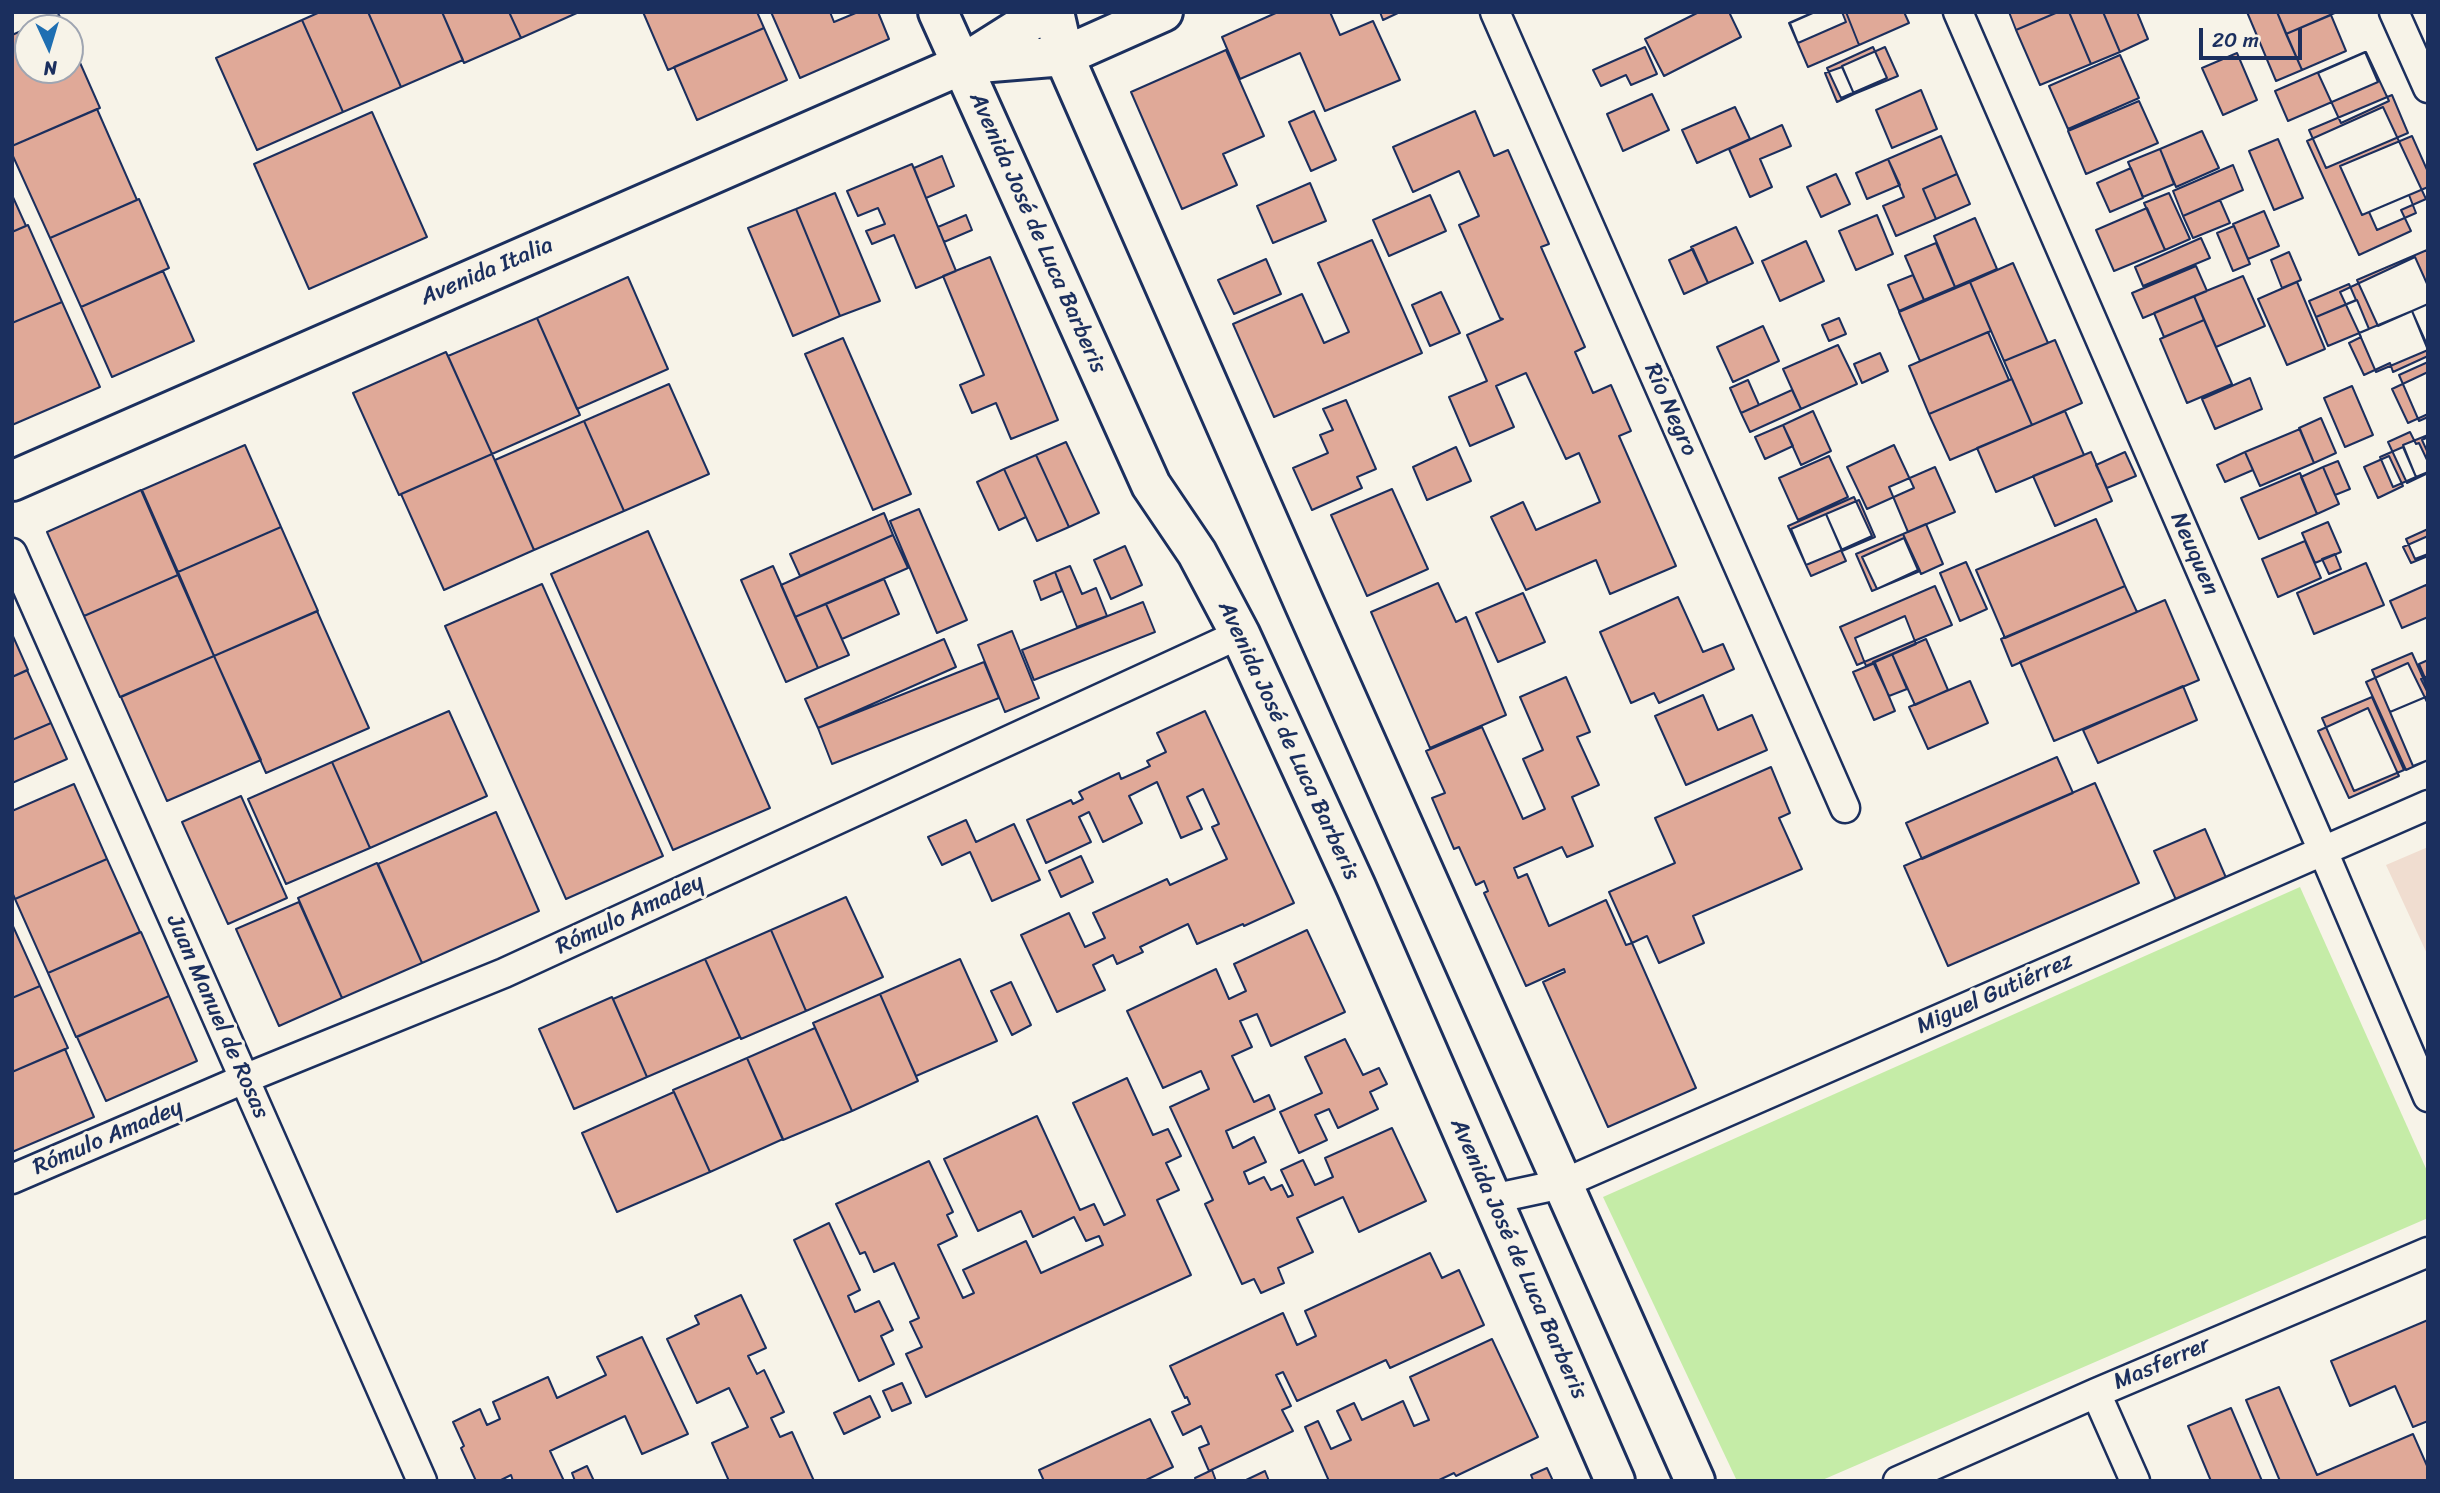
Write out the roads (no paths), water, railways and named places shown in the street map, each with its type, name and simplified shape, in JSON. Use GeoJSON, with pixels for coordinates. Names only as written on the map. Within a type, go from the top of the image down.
{"type":"FeatureCollection","features":[{"type":"Feature","properties":{"kind":"main road","name":"Avenida José de Luca Barberis"},"geometry":{"type":"LineString","coordinates":[[938,12],[1151,485],[1197,553],[1240,634],[1356,887],[1615,1481]]}},
{"type":"Feature","properties":{"kind":"main road","name":"Avenida Italia"},"geometry":{"type":"LineString","coordinates":[[12,481],[961,65],[1045,12]]}},
{"type":"Feature","properties":{"kind":"main road"},"geometry":{"type":"LineString","coordinates":[[1054,12],[1064,56],[1695,1481]]}},
{"type":"Feature","properties":{"kind":"main road","name":"Avenida Italia"},"geometry":{"type":"LineString","coordinates":[[961,65],[1064,56],[1163,12]]}},
{"type":"Feature","properties":{"kind":"street","name":"Río Negro"},"geometry":{"type":"LineString","coordinates":[[1495,12],[1845,808]]}},
{"type":"Feature","properties":{"kind":"street","name":"Neuquen"},"geometry":{"type":"LineString","coordinates":[[1958,12],[2428,1097]]}},
{"type":"Feature","properties":{"kind":"street"},"geometry":{"type":"LineString","coordinates":[[2394,12],[2428,88]]}},
{"type":"Feature","properties":{"kind":"street","name":"Juan Manuel de Rosas"},"geometry":{"type":"LineString","coordinates":[[12,553],[422,1481]]}},
{"type":"Feature","properties":{"kind":"street","name":"Rómulo Amadey"},"geometry":{"type":"LineString","coordinates":[[12,1180],[244,1079],[504,974],[1240,634]]}},
{"type":"Feature","properties":{"kind":"street","name":"Miguel Gutiérrez"},"geometry":{"type":"LineString","coordinates":[[1492,1199],[1562,1184],[2428,805]]}},
{"type":"Feature","properties":{"kind":"street","name":"Masferrer"},"geometry":{"type":"LineString","coordinates":[[1898,1481],[2096,1392],[2428,1252]]}},
{"type":"Feature","properties":{"kind":"street"},"geometry":{"type":"LineString","coordinates":[[2096,1392],[2135,1481]]}}]}
